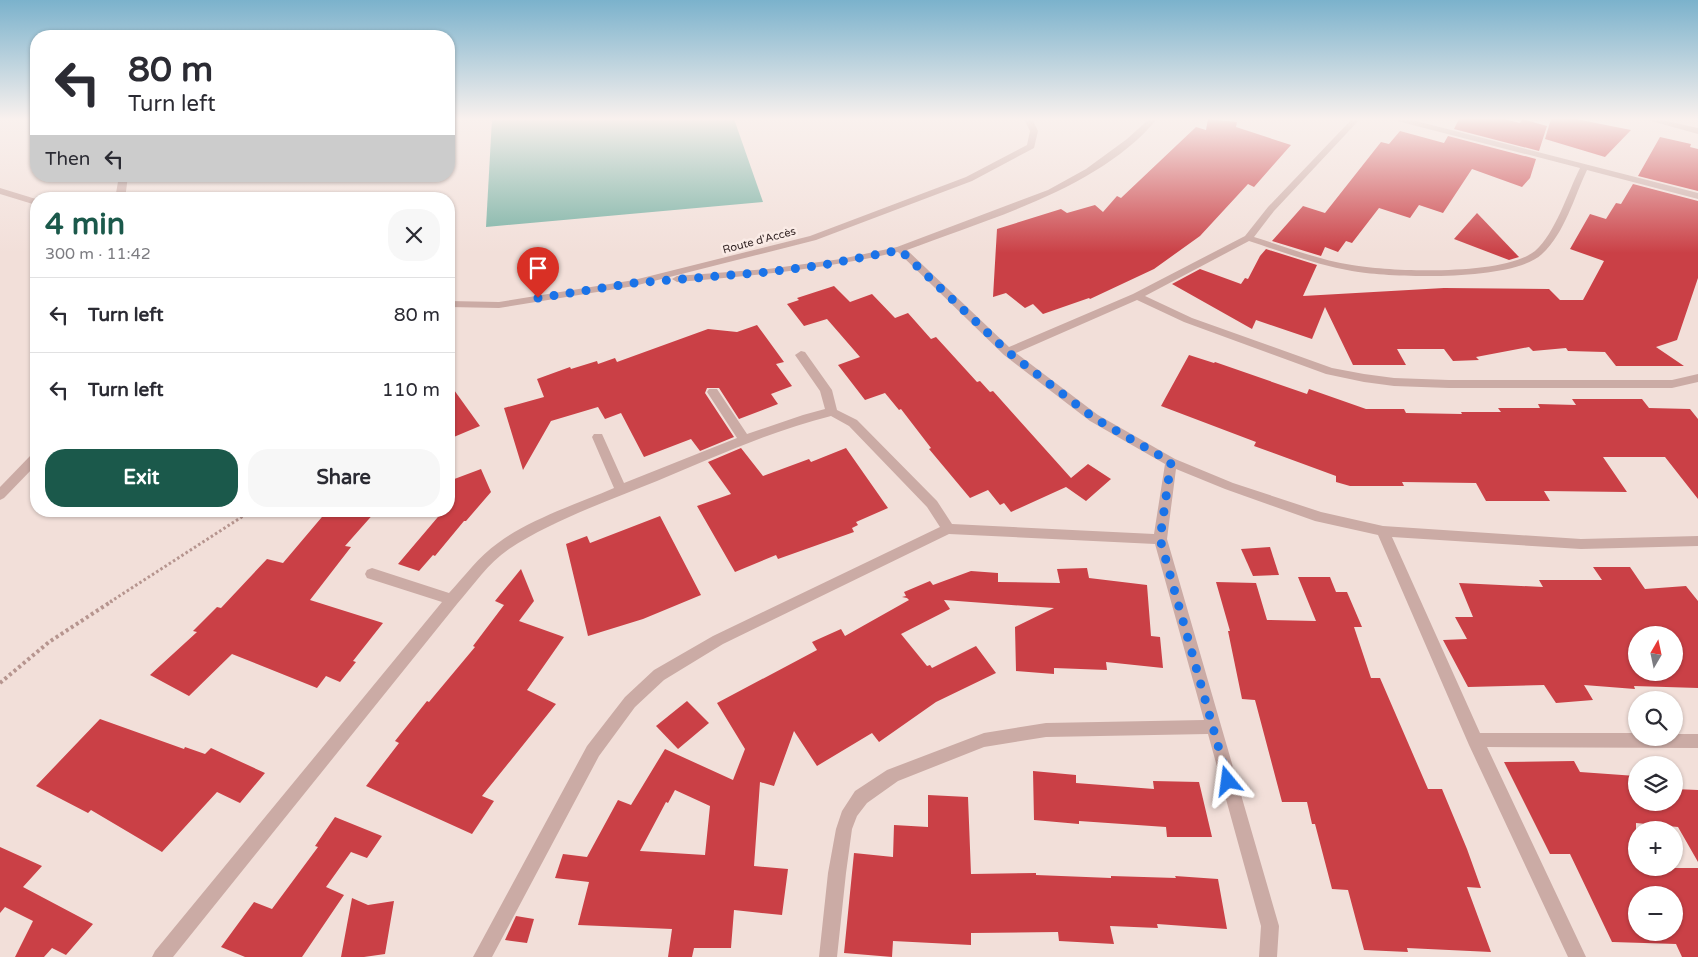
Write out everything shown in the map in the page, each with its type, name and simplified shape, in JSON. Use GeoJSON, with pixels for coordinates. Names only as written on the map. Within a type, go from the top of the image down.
{"type":"FeatureCollection","features":[{"type":"Feature","properties":{"kind":"street","name":"Route d'Accès"},"geometry":{"type":"LineString","coordinates":[[455,304],[499,305],[634,283],[731,260],[813,238],[969,179],[998,164]]}},
{"type":"Feature","properties":{"kind":"street"},"geometry":{"type":"LineString","coordinates":[[634,283],[768,272],[841,262],[900,250],[1051,192],[1098,164]]}},
{"type":"Feature","properties":{"kind":"street"},"geometry":{"type":"LineString","coordinates":[[1008,352],[1137,296],[1248,238],[1271,209],[1314,164]]}},
{"type":"Feature","properties":{"kind":"street"},"geometry":{"type":"LineString","coordinates":[[1575,164],[1698,196]]}},
{"type":"Feature","properties":{"kind":"street"},"geometry":{"type":"LineString","coordinates":[[1248,238],[1330,264],[1354,269],[1426,272],[1501,267],[1526,262],[1537,254],[1548,241],[1584,166]]}},
{"type":"Feature","properties":{"kind":"street"},"geometry":{"type":"LineString","coordinates":[[0,191],[30,200]]}},
{"type":"Feature","properties":{"kind":"street"},"geometry":{"type":"LineString","coordinates":[[900,250],[1008,352],[1094,418],[1171,462],[1229,486],[1311,514],[1383,531],[1581,544],[1698,541]]}},
{"type":"Feature","properties":{"kind":"street"},"geometry":{"type":"LineString","coordinates":[[1137,296],[1188,320],[1330,371],[1371,379],[1394,382],[1449,384],[1672,384],[1698,378]]}},
{"type":"Feature","properties":{"kind":"street"},"geometry":{"type":"LineString","coordinates":[[801,355],[826,390],[832,412]]}},
{"type":"Feature","properties":{"kind":"street"},"geometry":{"type":"LineString","coordinates":[[713,392],[744,440]]}},
{"type":"Feature","properties":{"kind":"street"},"geometry":{"type":"LineString","coordinates":[[161,957],[452,600],[486,561],[503,546],[538,526],[744,440],[806,418],[832,412],[853,423],[932,504],[948,529]]}},
{"type":"Feature","properties":{"kind":"street"},"geometry":{"type":"LineString","coordinates":[[598,437],[621,490]]}},
{"type":"Feature","properties":{"kind":"street"},"geometry":{"type":"LineString","coordinates":[[1171,462],[1160,539],[1270,926],[1268,957]]}},
{"type":"Feature","properties":{"kind":"street"},"geometry":{"type":"LineString","coordinates":[[0,495],[30,464]]}},
{"type":"Feature","properties":{"kind":"street"},"geometry":{"type":"LineString","coordinates":[[482,957],[593,751],[630,702],[659,675],[718,640],[948,529],[1106,538],[1160,539]]}},
{"type":"Feature","properties":{"kind":"street"},"geometry":{"type":"LineString","coordinates":[[1383,531],[1474,740],[1577,957]]}},
{"type":"Feature","properties":{"kind":"street"},"geometry":{"type":"LineString","coordinates":[[372,574],[452,600]]}},
{"type":"Feature","properties":{"kind":"street"},"geometry":{"type":"LineString","coordinates":[[828,957],[837,873],[844,829],[850,811],[861,797],[893,775],[984,740],[1046,730],[1213,727]]}},
{"type":"Feature","properties":{"kind":"street"},"geometry":{"type":"LineString","coordinates":[[1474,740],[1698,741]]}},
{"type":"Feature","properties":{"kind":"path"},"geometry":{"type":"LineString","coordinates":[[0,684],[49,642],[242,517]]}},
{"type":"Feature","properties":{"kind":"water"},"geometry":{"type":"Polygon","coordinates":[[[490,164],[750,164],[763,202],[486,227],[490,164]]]}},
{"type":"Feature","properties":{"kind":"building"},"geometry":{"type":"Polygon","coordinates":[[[1157,164],[1275,164],[1254,187],[1248,184],[1200,236],[1154,269],[1090,299],[1043,314],[1033,304],[1025,308],[1006,293],[993,297],[997,229],[1061,209],[1067,213],[1095,205],[1103,212],[1117,196],[1121,198],[1157,164]]]}},
{"type":"Feature","properties":{"kind":"building"},"geometry":{"type":"Polygon","coordinates":[[[1364,164],[1535,164],[1530,178],[1522,187],[1472,169],[1443,213],[1419,205],[1410,218],[1379,208],[1352,243],[1346,241],[1338,252],[1325,247],[1321,256],[1272,241],[1303,206],[1325,213],[1364,164]]]}},
{"type":"Feature","properties":{"kind":"building"},"geometry":{"type":"Polygon","coordinates":[[[1645,164],[1698,164],[1698,191],[1638,176],[1645,164]]]}},
{"type":"Feature","properties":{"kind":"building"},"geometry":{"type":"Polygon","coordinates":[[[1633,184],[1698,201],[1698,278],[1677,340],[1656,347],[1684,366],[1616,366],[1605,352],[1568,351],[1566,348],[1533,351],[1529,347],[1476,357],[1479,360],[1453,361],[1444,349],[1397,349],[1406,365],[1353,365],[1325,307],[1312,339],[1256,320],[1252,329],[1172,284],[1200,269],[1241,284],[1245,278],[1248,279],[1260,256],[1266,249],[1317,265],[1303,296],[1444,288],[1549,289],[1560,300],[1583,300],[1604,261],[1570,249],[1590,214],[1606,219],[1616,203],[1621,204],[1633,184]]]}},
{"type":"Feature","properties":{"kind":"building"},"geometry":{"type":"Polygon","coordinates":[[[1477,213],[1519,257],[1509,260],[1454,239],[1477,213]]]}},
{"type":"Feature","properties":{"kind":"building"},"geometry":{"type":"Polygon","coordinates":[[[834,286],[850,302],[872,294],[895,318],[908,313],[931,339],[936,337],[977,382],[980,381],[990,392],[993,391],[1071,478],[1088,464],[1111,479],[1086,501],[1066,487],[1011,512],[1004,503],[1000,505],[988,490],[970,498],[929,449],[931,448],[901,409],[899,410],[885,393],[865,400],[838,365],[860,357],[827,319],[804,326],[787,304],[799,300],[797,298],[834,286]]]}},
{"type":"Feature","properties":{"kind":"building"},"geometry":{"type":"Polygon","coordinates":[[[757,325],[784,362],[776,364],[792,386],[771,394],[778,404],[739,419],[719,388],[707,388],[705,393],[734,437],[700,451],[691,439],[644,457],[621,413],[605,419],[598,407],[551,421],[523,470],[504,408],[544,397],[537,379],[570,367],[571,369],[597,361],[598,364],[615,358],[617,362],[708,329],[737,332],[757,325]]]}},
{"type":"Feature","properties":{"kind":"building"},"geometry":{"type":"Polygon","coordinates":[[[1189,355],[1215,362],[1307,394],[1309,389],[1366,409],[1404,409],[1406,413],[1462,414],[1461,412],[1501,412],[1498,408],[1540,408],[1538,404],[1576,405],[1572,399],[1642,399],[1649,408],[1690,409],[1698,419],[1698,499],[1665,457],[1603,457],[1627,492],[1544,491],[1550,501],[1486,501],[1476,483],[1402,482],[1404,486],[1350,486],[1336,482],[1336,476],[1254,446],[1256,442],[1161,406],[1189,355]]]}},
{"type":"Feature","properties":{"kind":"building"},"geometry":{"type":"Polygon","coordinates":[[[455,391],[480,426],[455,436],[455,391]]]}},
{"type":"Feature","properties":{"kind":"building"},"geometry":{"type":"Polygon","coordinates":[[[741,448],[763,476],[809,459],[811,462],[846,448],[888,508],[856,522],[858,525],[852,528],[854,532],[778,559],[776,555],[735,572],[697,506],[731,494],[708,462],[741,448]]]}},
{"type":"Feature","properties":{"kind":"building"},"geometry":{"type":"Polygon","coordinates":[[[481,469],[491,492],[435,556],[433,555],[419,571],[398,564],[438,517],[455,517],[455,479],[481,469]]]}},
{"type":"Feature","properties":{"kind":"building"},"geometry":{"type":"Polygon","coordinates":[[[660,516],[701,595],[643,619],[588,636],[566,544],[587,536],[590,543],[660,516]]]}},
{"type":"Feature","properties":{"kind":"building"},"geometry":{"type":"Polygon","coordinates":[[[322,517],[371,517],[345,546],[351,547],[310,600],[383,623],[353,661],[356,662],[340,682],[326,676],[317,688],[232,654],[189,696],[150,675],[197,632],[193,631],[217,607],[221,608],[267,559],[283,563],[322,517]]]}},
{"type":"Feature","properties":{"kind":"building"},"geometry":{"type":"Polygon","coordinates":[[[1270,547],[1279,575],[1253,576],[1241,549],[1270,547]]]}},
{"type":"Feature","properties":{"kind":"building"},"geometry":{"type":"Polygon","coordinates":[[[1593,567],[1630,567],[1645,589],[1686,586],[1698,601],[1698,688],[1634,686],[1635,689],[1584,685],[1593,700],[1556,703],[1544,685],[1468,687],[1443,640],[1467,639],[1455,617],[1473,617],[1459,583],[1543,587],[1539,580],[1602,580],[1593,567]]]}},
{"type":"Feature","properties":{"kind":"building"},"geometry":{"type":"Polygon","coordinates":[[[1087,568],[1089,578],[1147,585],[1151,636],[1160,637],[1163,668],[1106,662],[1107,670],[1054,668],[1054,674],[1016,671],[1015,627],[1054,608],[944,600],[950,609],[901,634],[927,666],[930,665],[932,668],[976,646],[996,673],[936,702],[879,742],[872,733],[817,766],[794,731],[774,786],[760,782],[754,866],[788,869],[782,915],[734,910],[731,948],[694,948],[692,957],[668,957],[672,929],[578,925],[589,882],[555,878],[563,854],[587,857],[618,800],[631,805],[665,749],[733,780],[745,749],[717,703],[817,650],[812,642],[841,629],[845,636],[909,600],[902,597],[906,596],[904,592],[930,581],[933,585],[971,571],[998,573],[998,582],[1060,583],[1057,569],[1087,568]],[[675,790],[668,803],[666,802],[640,851],[705,855],[710,806],[675,790]]]}},
{"type":"Feature","properties":{"kind":"building"},"geometry":{"type":"Polygon","coordinates":[[[521,569],[534,601],[519,621],[564,637],[527,690],[556,704],[482,796],[494,801],[472,834],[366,786],[399,743],[395,741],[427,701],[429,702],[475,647],[473,646],[504,605],[495,601],[521,569]]]}},
{"type":"Feature","properties":{"kind":"building"},"geometry":{"type":"Polygon","coordinates":[[[1298,577],[1330,577],[1336,592],[1347,592],[1362,627],[1354,627],[1371,678],[1380,678],[1428,789],[1442,789],[1467,849],[1481,888],[1467,887],[1491,952],[1407,948],[1408,952],[1364,950],[1348,890],[1332,889],[1315,824],[1312,824],[1307,802],[1282,802],[1255,700],[1242,699],[1228,631],[1230,631],[1216,582],[1256,583],[1267,620],[1316,621],[1298,577]]]}},
{"type":"Feature","properties":{"kind":"building"},"geometry":{"type":"Polygon","coordinates":[[[687,701],[709,723],[678,749],[656,726],[687,701]]]}},
{"type":"Feature","properties":{"kind":"building"},"geometry":{"type":"Polygon","coordinates":[[[100,719],[184,749],[185,747],[205,754],[211,748],[265,773],[240,803],[217,792],[162,852],[91,810],[88,813],[36,786],[100,719]]]}},
{"type":"Feature","properties":{"kind":"building"},"geometry":{"type":"Polygon","coordinates":[[[1574,761],[1580,772],[1628,775],[1628,811],[1683,811],[1683,789],[1698,790],[1698,862],[1683,836],[1683,821],[1628,821],[1628,876],[1683,876],[1683,868],[1698,868],[1698,957],[1682,957],[1676,944],[1612,942],[1570,854],[1550,854],[1504,762],[1574,761]]]}},
{"type":"Feature","properties":{"kind":"building"},"geometry":{"type":"Polygon","coordinates":[[[1033,771],[1076,775],[1076,783],[1154,789],[1153,781],[1199,782],[1212,837],[1167,837],[1166,827],[1079,821],[1079,824],[1034,820],[1033,771]]]}},
{"type":"Feature","properties":{"kind":"building"},"geometry":{"type":"Polygon","coordinates":[[[928,795],[968,797],[971,874],[1036,873],[1036,875],[1111,878],[1111,876],[1176,878],[1175,876],[1218,879],[1227,929],[1157,924],[1158,928],[1110,926],[1114,944],[1059,941],[1058,932],[971,933],[971,945],[893,941],[892,957],[844,953],[854,853],[893,857],[894,825],[928,827],[928,795]]]}},
{"type":"Feature","properties":{"kind":"building"},"geometry":{"type":"Polygon","coordinates":[[[335,817],[382,836],[367,858],[351,852],[326,887],[344,895],[302,957],[245,957],[221,947],[254,902],[272,909],[318,847],[315,846],[335,817]]]}},
{"type":"Feature","properties":{"kind":"building"},"geometry":{"type":"Polygon","coordinates":[[[0,847],[42,866],[23,887],[93,924],[66,955],[52,948],[44,957],[15,957],[33,921],[5,907],[0,913],[0,847]]]}},
{"type":"Feature","properties":{"kind":"building"},"geometry":{"type":"Polygon","coordinates":[[[352,898],[368,905],[394,901],[385,954],[364,957],[341,957],[352,898]]]}},
{"type":"Feature","properties":{"kind":"building"},"geometry":{"type":"Polygon","coordinates":[[[516,916],[534,919],[527,943],[505,940],[516,916]]]}},
{"type":"Feature","properties":{"kind":"route"},"geometry":{"type":"LineString","coordinates":[[538,298],[634,283],[768,272],[823,265],[900,250],[1008,352],[1094,418],[1171,462],[1160,539],[1228,781]]}}]}
